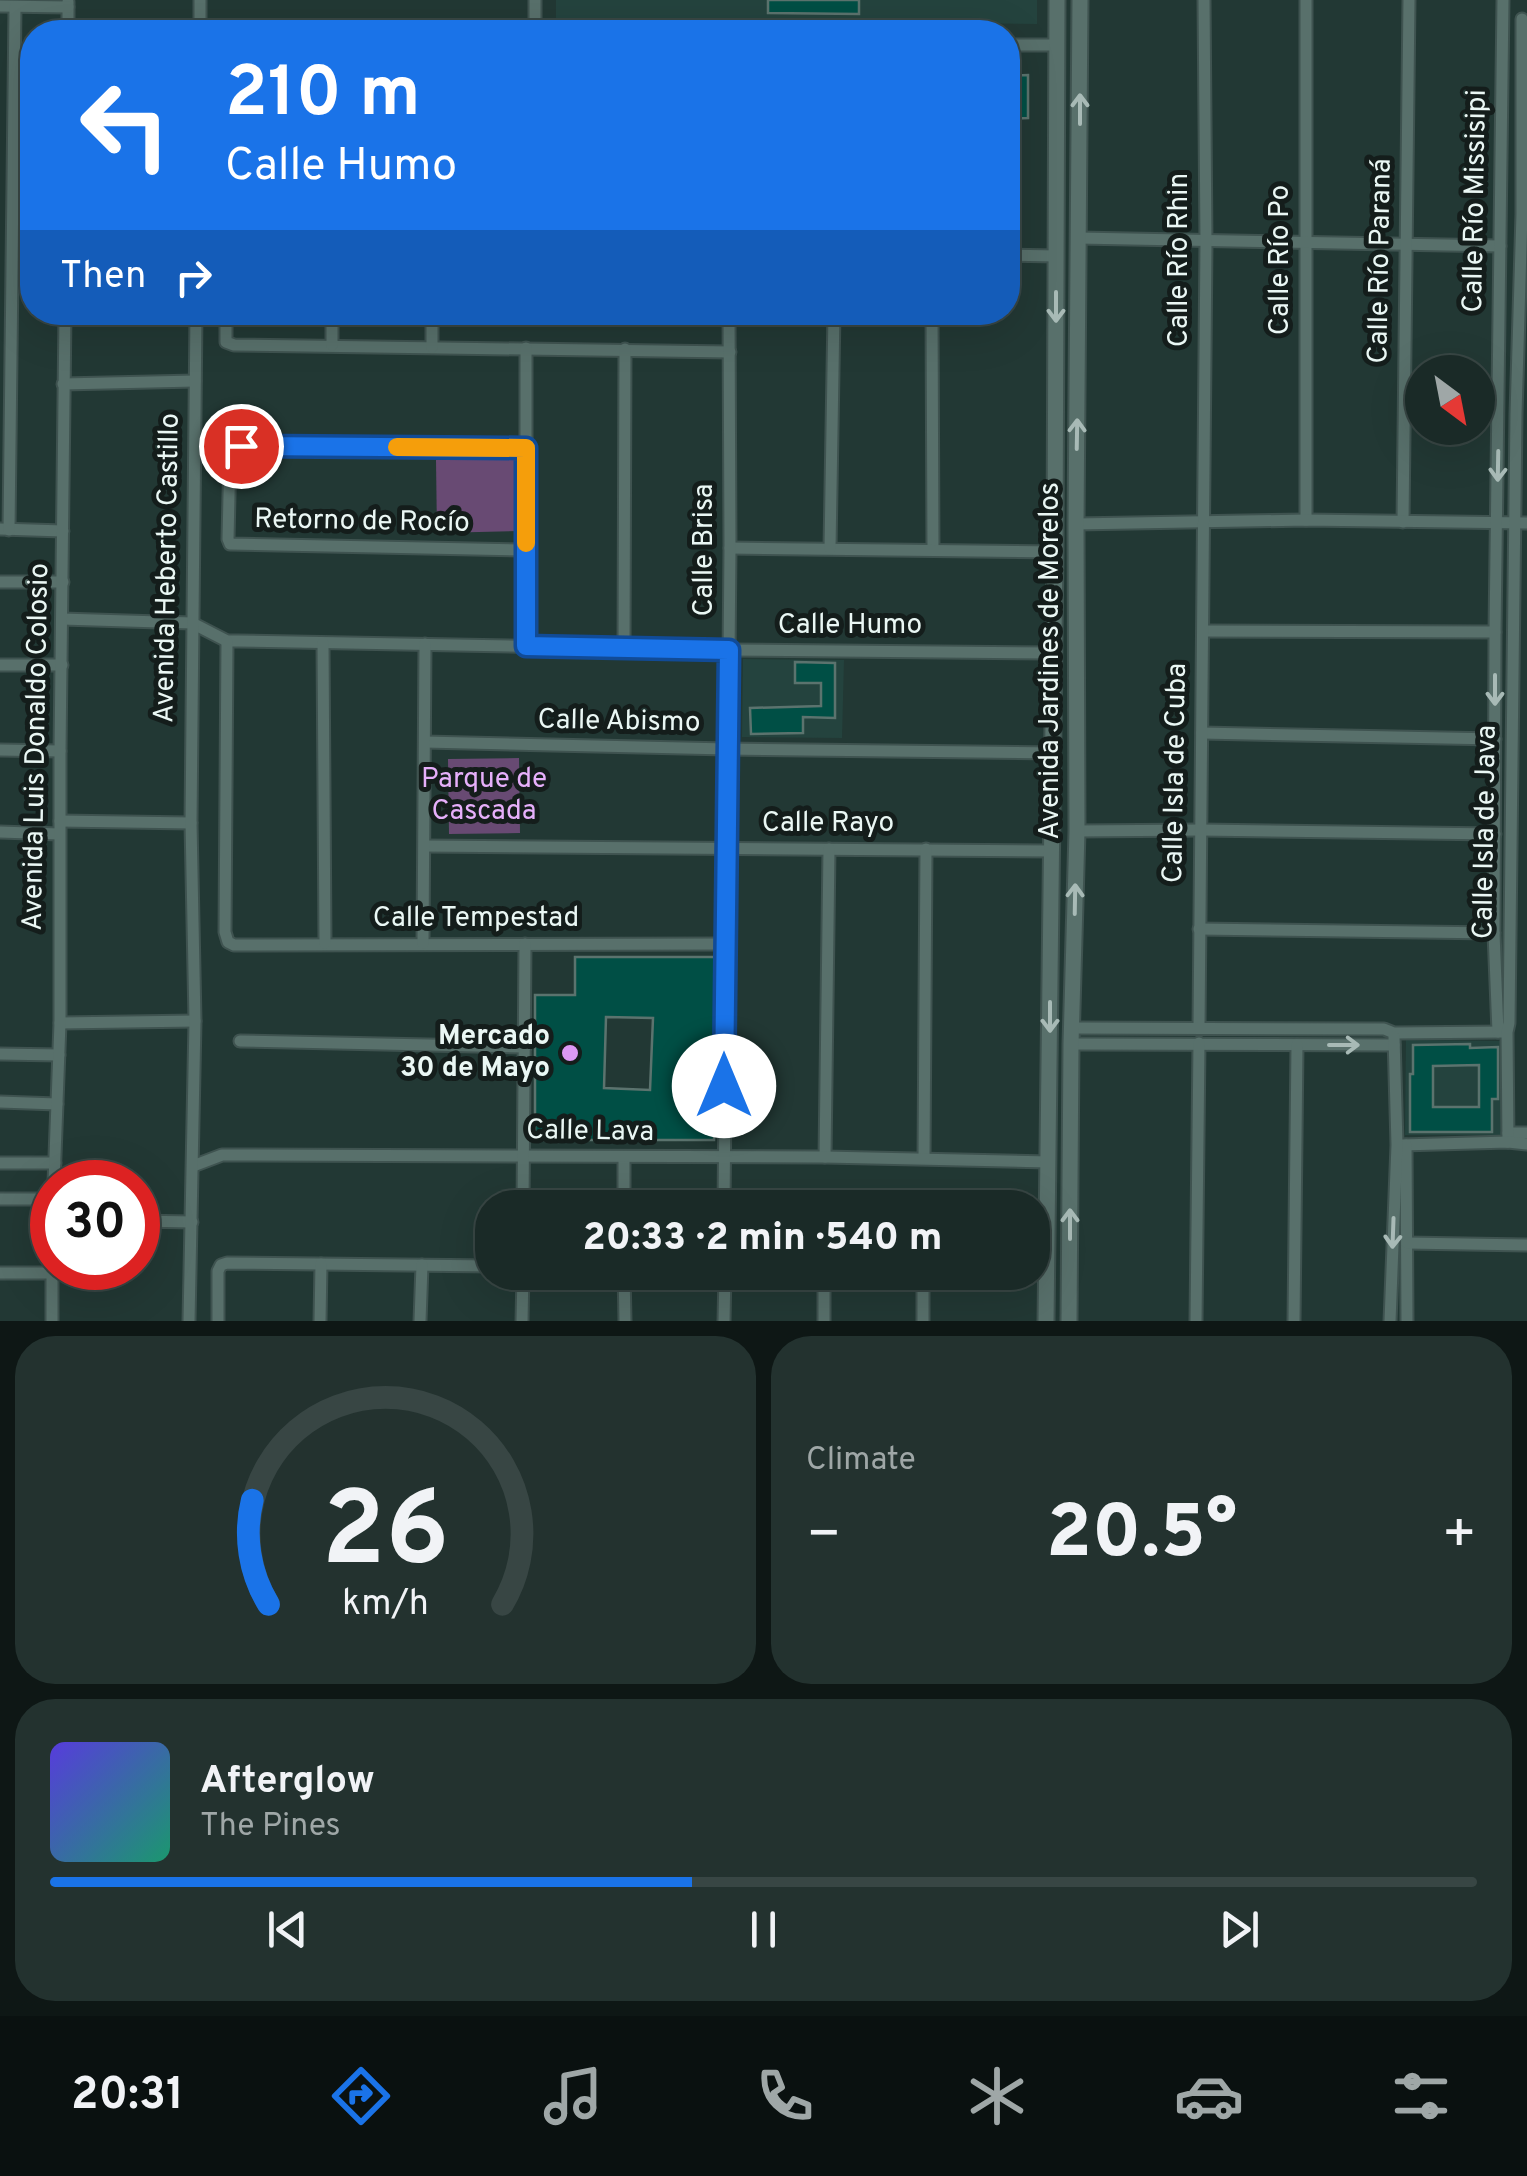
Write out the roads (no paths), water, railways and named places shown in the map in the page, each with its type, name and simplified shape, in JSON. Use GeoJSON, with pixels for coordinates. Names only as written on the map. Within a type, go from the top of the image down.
{"type":"FeatureCollection","features":[{"type":"Feature","properties":{"kind":"main road","name":"Avenida Jardines de Morelos"},"geometry":{"type":"LineString","coordinates":[[1048,1190],[1058,0]]}},
{"type":"Feature","properties":{"kind":"main road","name":"Avenida Jardines de Morelos"},"geometry":{"type":"LineString","coordinates":[[1069,1321],[1077,831],[1080,0]]}},
{"type":"Feature","properties":{"kind":"main road"},"geometry":{"type":"LineString","coordinates":[[1056,144],[1080,142]]}},
{"type":"Feature","properties":{"kind":"main road"},"geometry":{"type":"LineString","coordinates":[[1053,604],[1076,605]]}},
{"type":"Feature","properties":{"kind":"main road"},"geometry":{"type":"LineString","coordinates":[[1052,794],[1077,794]]}},
{"type":"Feature","properties":{"kind":"main road","name":"Avenida Jardines de Morelos"},"geometry":{"type":"LineString","coordinates":[[1046,1290],[1046,1321]]}},
{"type":"Feature","properties":{"kind":"street","name":"Calle Río Rhin"},"geometry":{"type":"LineString","coordinates":[[1204,0],[1204,520]]}},
{"type":"Feature","properties":{"kind":"street","name":"Calle Río Po"},"geometry":{"type":"LineString","coordinates":[[1306,0],[1306,520]]}},
{"type":"Feature","properties":{"kind":"street","name":"Calle Río Paraná"},"geometry":{"type":"LineString","coordinates":[[1403,522],[1409,0]]}},
{"type":"Feature","properties":{"kind":"street","name":"Calle Río Missisipi"},"geometry":{"type":"LineString","coordinates":[[1497,523],[1504,0]]}},
{"type":"Feature","properties":{"kind":"street"},"geometry":{"type":"LineString","coordinates":[[0,6],[68,3]]}},
{"type":"Feature","properties":{"kind":"street"},"geometry":{"type":"LineString","coordinates":[[15,7],[4,529],[64,531]]}},
{"type":"Feature","properties":{"kind":"street"},"geometry":{"type":"LineString","coordinates":[[1503,19],[1525,19]]}},
{"type":"Feature","properties":{"kind":"street","name":"Calle Río Missisipi"},"geometry":{"type":"LineString","coordinates":[[1521,523],[1522,414],[1518,362],[1523,312],[1525,19]]}},
{"type":"Feature","properties":{"kind":"street"},"geometry":{"type":"LineString","coordinates":[[1020,45],[1058,46]]}},
{"type":"Feature","properties":{"kind":"street"},"geometry":{"type":"LineString","coordinates":[[1078,238],[1500,246]]}},
{"type":"Feature","properties":{"kind":"street"},"geometry":{"type":"LineString","coordinates":[[1020,255],[1056,256]]}},
{"type":"Feature","properties":{"kind":"street","name":"Avenida Luis Donaldo Colosio"},"geometry":{"type":"LineString","coordinates":[[54,1160],[60,1022],[65,325]]}},
{"type":"Feature","properties":{"kind":"street","name":"Avenida Heberto Castillo"},"geometry":{"type":"LineString","coordinates":[[189,1321],[195,1021],[192,623],[196,325]]}},
{"type":"Feature","properties":{"kind":"street"},"geometry":{"type":"LineString","coordinates":[[226,325],[226,342],[234,345],[730,352]]}},
{"type":"Feature","properties":{"kind":"street"},"geometry":{"type":"LineString","coordinates":[[332,325],[332,346]]}},
{"type":"Feature","properties":{"kind":"street"},"geometry":{"type":"LineString","coordinates":[[432,325],[432,347]]}},
{"type":"Feature","properties":{"kind":"street","name":"Calle Brisa"},"geometry":{"type":"LineString","coordinates":[[724,1190],[730,325]]}},
{"type":"Feature","properties":{"kind":"street"},"geometry":{"type":"LineString","coordinates":[[830,548],[834,325]]}},
{"type":"Feature","properties":{"kind":"street"},"geometry":{"type":"LineString","coordinates":[[932,325],[933,550]]}},
{"type":"Feature","properties":{"kind":"street"},"geometry":{"type":"LineString","coordinates":[[526,348],[526,646]]}},
{"type":"Feature","properties":{"kind":"street"},"geometry":{"type":"LineString","coordinates":[[624,349],[624,647]]}},
{"type":"Feature","properties":{"kind":"street"},"geometry":{"type":"LineString","coordinates":[[1499,362],[1518,362]]}},
{"type":"Feature","properties":{"kind":"street"},"geometry":{"type":"LineString","coordinates":[[63,384],[195,381]]}},
{"type":"Feature","properties":{"kind":"street","name":"Retorno de Rocío"},"geometry":{"type":"LineString","coordinates":[[526,448],[234,446],[230,452],[228,539],[230,544],[526,550]]}},
{"type":"Feature","properties":{"kind":"street"},"geometry":{"type":"LineString","coordinates":[[1076,524],[1204,520],[1521,523]]}},
{"type":"Feature","properties":{"kind":"street","name":"Calle Isla de Cuba"},"geometry":{"type":"LineString","coordinates":[[1199,1027],[1204,520]]}},
{"type":"Feature","properties":{"kind":"street","name":"Calle Isla de Java"},"geometry":{"type":"LineString","coordinates":[[1497,523],[1494,933],[1508,1137]]}},
{"type":"Feature","properties":{"kind":"street","name":"Calle Isla de Java"},"geometry":{"type":"LineString","coordinates":[[1502,1032],[1509,1023],[1511,782],[1521,523]]}},
{"type":"Feature","properties":{"kind":"street"},"geometry":{"type":"LineString","coordinates":[[730,548],[1054,552]]}},
{"type":"Feature","properties":{"kind":"street"},"geometry":{"type":"LineString","coordinates":[[0,582],[63,582]]}},
{"type":"Feature","properties":{"kind":"street"},"geometry":{"type":"LineString","coordinates":[[62,618],[192,623],[227,640]]}},
{"type":"Feature","properties":{"kind":"street"},"geometry":{"type":"LineString","coordinates":[[1203,631],[1495,632]]}},
{"type":"Feature","properties":{"kind":"street","name":"Calle Humo"},"geometry":{"type":"LineString","coordinates":[[227,640],[1052,652]]}},
{"type":"Feature","properties":{"kind":"street","name":"Calle Tempestad"},"geometry":{"type":"LineString","coordinates":[[227,640],[228,942],[725,944]]}},
{"type":"Feature","properties":{"kind":"street"},"geometry":{"type":"LineString","coordinates":[[324,643],[325,944]]}},
{"type":"Feature","properties":{"kind":"street"},"geometry":{"type":"LineString","coordinates":[[423,943],[425,644]]}},
{"type":"Feature","properties":{"kind":"street"},"geometry":{"type":"LineString","coordinates":[[0,665],[62,665]]}},
{"type":"Feature","properties":{"kind":"street"},"geometry":{"type":"LineString","coordinates":[[1202,733],[1496,738]]}},
{"type":"Feature","properties":{"kind":"street","name":"Calle Abismo"},"geometry":{"type":"LineString","coordinates":[[425,742],[1052,753]]}},
{"type":"Feature","properties":{"kind":"street"},"geometry":{"type":"LineString","coordinates":[[0,750],[60,751]]}},
{"type":"Feature","properties":{"kind":"street"},"geometry":{"type":"LineString","coordinates":[[1495,783],[1511,782]]}},
{"type":"Feature","properties":{"kind":"street"},"geometry":{"type":"LineString","coordinates":[[0,832],[192,823]]}},
{"type":"Feature","properties":{"kind":"street"},"geometry":{"type":"LineString","coordinates":[[1077,831],[1495,834]]}},
{"type":"Feature","properties":{"kind":"street"},"geometry":{"type":"LineString","coordinates":[[1510,835],[1527,835]]}},
{"type":"Feature","properties":{"kind":"street","name":"Calle Rayo"},"geometry":{"type":"LineString","coordinates":[[425,846],[1051,851]]}},
{"type":"Feature","properties":{"kind":"street"},"geometry":{"type":"LineString","coordinates":[[825,1157],[829,849]]}},
{"type":"Feature","properties":{"kind":"street"},"geometry":{"type":"LineString","coordinates":[[924,1158],[926,850]]}},
{"type":"Feature","properties":{"kind":"street"},"geometry":{"type":"LineString","coordinates":[[1199,929],[1494,933]]}},
{"type":"Feature","properties":{"kind":"street"},"geometry":{"type":"LineString","coordinates":[[524,944],[524,1190]]}},
{"type":"Feature","properties":{"kind":"street"},"geometry":{"type":"LineString","coordinates":[[60,1022],[195,1021]]}},
{"type":"Feature","properties":{"kind":"street"},"geometry":{"type":"LineString","coordinates":[[1072,1036],[1199,1027],[1384,1029],[1394,1039],[1408,1243],[1408,1321]]}},
{"type":"Feature","properties":{"kind":"street"},"geometry":{"type":"LineString","coordinates":[[1247,1028],[1248,1044]]}},
{"type":"Feature","properties":{"kind":"street"},"geometry":{"type":"LineString","coordinates":[[1072,1036],[1297,1045],[1502,1032]]}},
{"type":"Feature","properties":{"kind":"street"},"geometry":{"type":"LineString","coordinates":[[240,1041],[525,1047]]}},
{"type":"Feature","properties":{"kind":"street"},"geometry":{"type":"LineString","coordinates":[[1196,1321],[1199,1044]]}},
{"type":"Feature","properties":{"kind":"street"},"geometry":{"type":"LineString","coordinates":[[1294,1321],[1297,1045]]}},
{"type":"Feature","properties":{"kind":"street"},"geometry":{"type":"LineString","coordinates":[[0,1054],[59,1054]]}},
{"type":"Feature","properties":{"kind":"street"},"geometry":{"type":"LineString","coordinates":[[0,1102],[57,1104]]}},
{"type":"Feature","properties":{"kind":"street"},"geometry":{"type":"LineString","coordinates":[[1401,1145],[1508,1137],[1527,1132]]}},
{"type":"Feature","properties":{"kind":"street"},"geometry":{"type":"LineString","coordinates":[[1508,1137],[1527,1144]]}},
{"type":"Feature","properties":{"kind":"street"},"geometry":{"type":"LineString","coordinates":[[1390,1321],[1401,1145]]}},
{"type":"Feature","properties":{"kind":"street","name":"Calle Lava"},"geometry":{"type":"LineString","coordinates":[[193,1166],[222,1156],[825,1157],[1049,1162]]}},
{"type":"Feature","properties":{"kind":"street"},"geometry":{"type":"LineString","coordinates":[[624,1158],[624,1190]]}},
{"type":"Feature","properties":{"kind":"street"},"geometry":{"type":"LineString","coordinates":[[0,1163],[30,1163]]}},
{"type":"Feature","properties":{"kind":"street"},"geometry":{"type":"LineString","coordinates":[[0,1199],[30,1199]]}},
{"type":"Feature","properties":{"kind":"street"},"geometry":{"type":"LineString","coordinates":[[160,1221],[192,1222]]}},
{"type":"Feature","properties":{"kind":"street"},"geometry":{"type":"LineString","coordinates":[[1408,1243],[1527,1245]]}},
{"type":"Feature","properties":{"kind":"street"},"geometry":{"type":"LineString","coordinates":[[218,1321],[218,1272],[227,1263],[475,1266]]}},
{"type":"Feature","properties":{"kind":"street"},"geometry":{"type":"LineString","coordinates":[[320,1321],[321,1264]]}},
{"type":"Feature","properties":{"kind":"street"},"geometry":{"type":"LineString","coordinates":[[420,1321],[422,1265]]}},
{"type":"Feature","properties":{"kind":"street"},"geometry":{"type":"LineString","coordinates":[[0,1273],[30,1273]]}},
{"type":"Feature","properties":{"kind":"street"},"geometry":{"type":"LineString","coordinates":[[52,1290],[52,1321]]}},
{"type":"Feature","properties":{"kind":"street"},"geometry":{"type":"LineString","coordinates":[[522,1321],[523,1290]]}},
{"type":"Feature","properties":{"kind":"street"},"geometry":{"type":"LineString","coordinates":[[624,1290],[625,1321]]}},
{"type":"Feature","properties":{"kind":"street"},"geometry":{"type":"LineString","coordinates":[[724,1321],[725,1290]]}},
{"type":"Feature","properties":{"kind":"street"},"geometry":{"type":"LineString","coordinates":[[824,1290],[824,1321]]}},
{"type":"Feature","properties":{"kind":"street"},"geometry":{"type":"LineString","coordinates":[[923,1290],[923,1321]]}},
{"type":"Feature","properties":{"kind":"place","name":"Mercado 30 de Mayo"},"geometry":{"type":"Point","coordinates":[570,1053]}},
{"type":"Feature","properties":{"kind":"park label","name":"Parque de Cascada"},"geometry":{"type":"Point","coordinates":[484,796]}}]}
